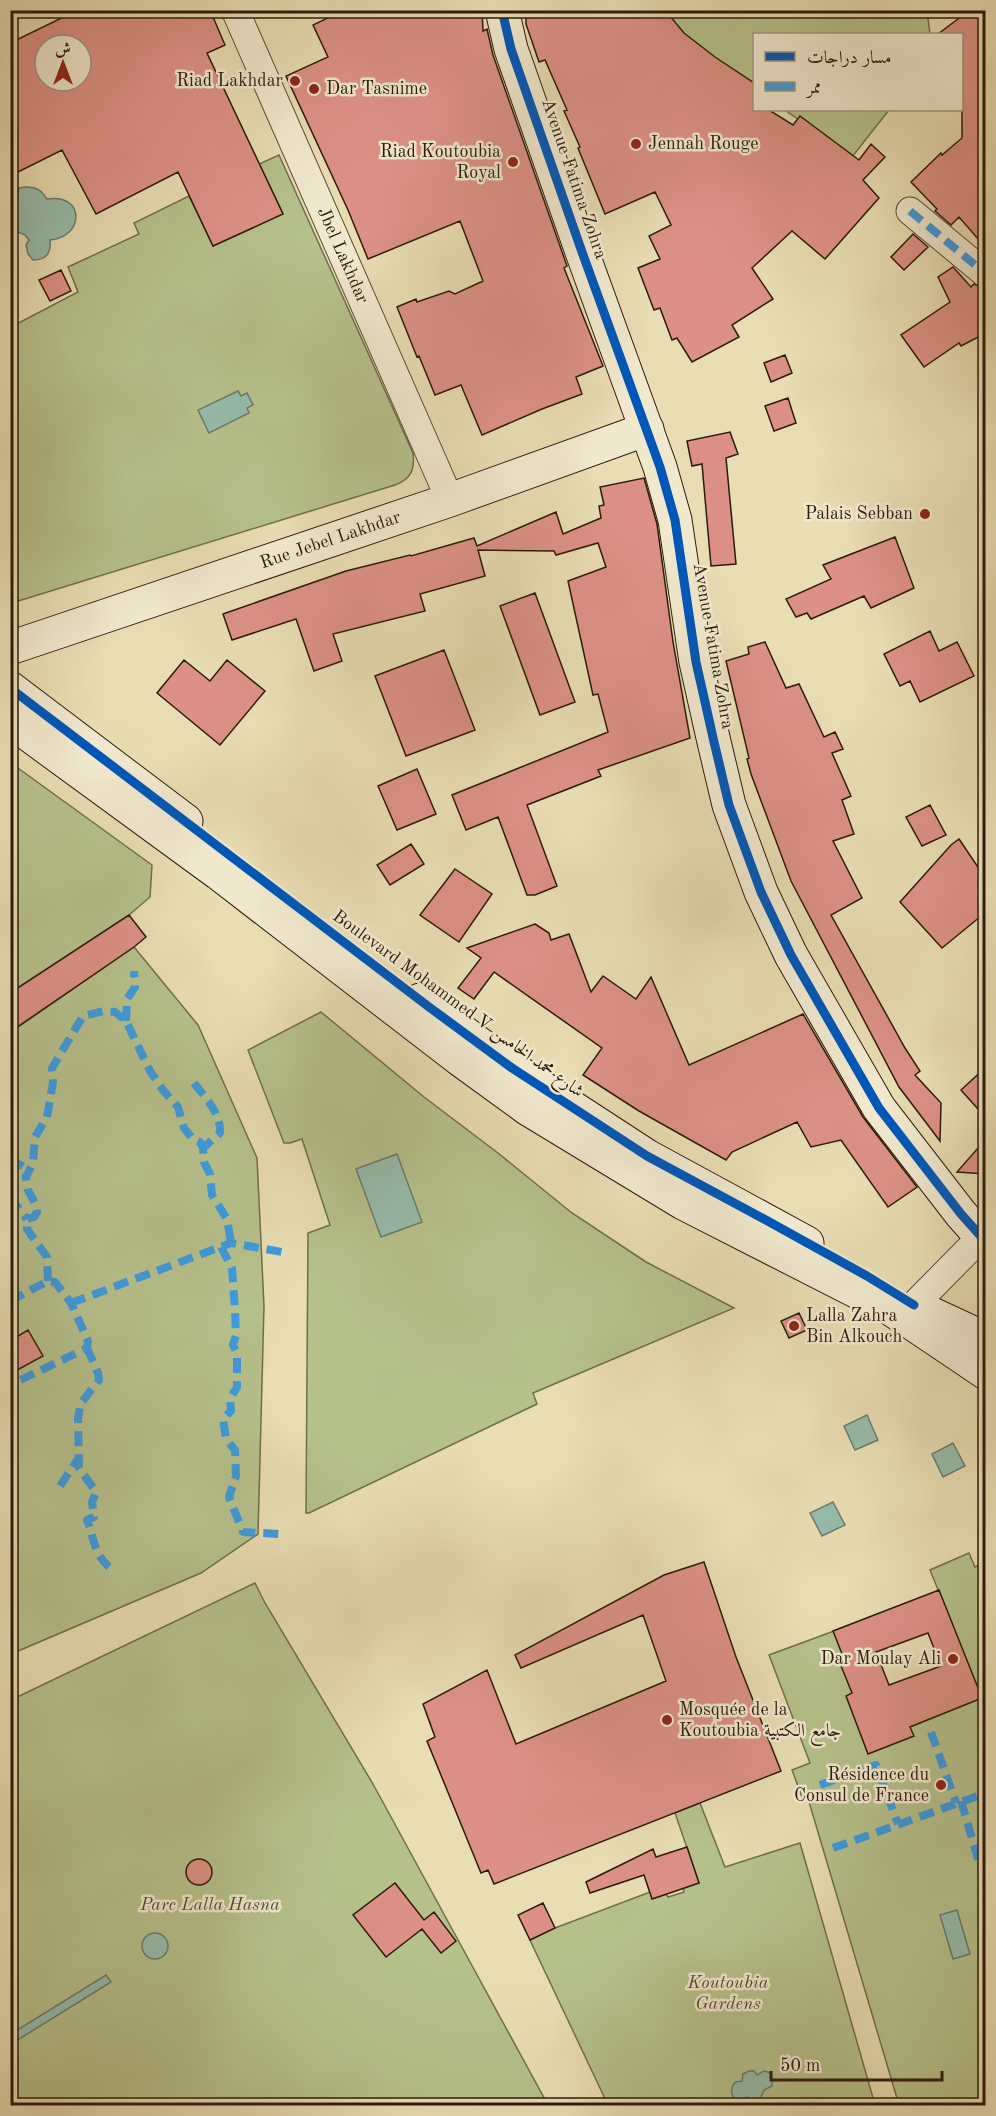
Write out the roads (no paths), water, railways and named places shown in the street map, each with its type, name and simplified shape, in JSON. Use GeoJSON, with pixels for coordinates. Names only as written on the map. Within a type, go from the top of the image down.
{"type":"FeatureCollection","features":[{"type":"Feature","properties":{"kind":"main road","name":"Avenue Fatima Zohra"},"geometry":{"type":"LineString","coordinates":[[502,10],[512,49],[582,252],[647,429],[675,520],[696,662],[714,742],[729,805],[760,892],[791,955],[879,1108],[961,1214],[984,1236]]}},
{"type":"Feature","properties":{"kind":"main road","name":"Rue Jebel Lakhdar"},"geometry":{"type":"LineString","coordinates":[[10,648],[450,500],[647,429]]}},
{"type":"Feature","properties":{"kind":"main road","name":"Boulevard Mohammed V شارع محمد الخامس"},"geometry":{"type":"LineString","coordinates":[[10,688],[512,1068],[647,1156],[775,1224],[914,1305],[982,1360]]}},
{"type":"Feature","properties":{"kind":"main road"},"geometry":{"type":"LineString","coordinates":[[10,721],[218,873],[458,1058],[528,1109],[683,1203],[891,1309],[982,1360]]}},
{"type":"Feature","properties":{"kind":"street","name":"Jbel Lakhdar"},"geometry":{"type":"LineString","coordinates":[[235,10],[450,500]]}},
{"type":"Feature","properties":{"kind":"street"},"geometry":{"type":"LineString","coordinates":[[910,211],[986,274]]}},
{"type":"Feature","properties":{"kind":"street"},"geometry":{"type":"LineString","coordinates":[[914,1305],[984,1236]]}},
{"type":"Feature","properties":{"kind":"place","name":"Riad Lakhdar"},"geometry":{"type":"Point","coordinates":[295,81]}},
{"type":"Feature","properties":{"kind":"place","name":"Dar Tasnime"},"geometry":{"type":"Point","coordinates":[314,89]}},
{"type":"Feature","properties":{"kind":"place","name":"Jennah Rouge"},"geometry":{"type":"Point","coordinates":[636,144]}},
{"type":"Feature","properties":{"kind":"place","name":"Riad Koutoubia Royal"},"geometry":{"type":"Point","coordinates":[513,162]}},
{"type":"Feature","properties":{"kind":"place","name":"Palais Sebban"},"geometry":{"type":"Point","coordinates":[925,514]}},
{"type":"Feature","properties":{"kind":"place","name":"Lalla Zahra Bin Alkouch"},"geometry":{"type":"Point","coordinates":[794,1326]}},
{"type":"Feature","properties":{"kind":"place","name":"Dar Moulay Ali"},"geometry":{"type":"Point","coordinates":[953,1659]}},
{"type":"Feature","properties":{"kind":"place","name":"Mosquée de la Koutoubia جامع الكتبية"},"geometry":{"type":"Point","coordinates":[667,1720]}},
{"type":"Feature","properties":{"kind":"place","name":"Résidence du Consul de France"},"geometry":{"type":"Point","coordinates":[941,1785]}},
{"type":"Feature","properties":{"kind":"park label","name":"Parc Lalla Hasna"},"geometry":{"type":"Point","coordinates":[210,1905]}},
{"type":"Feature","properties":{"kind":"park label","name":"Koutoubia Gardens"},"geometry":{"type":"Point","coordinates":[728,1993]}}]}
